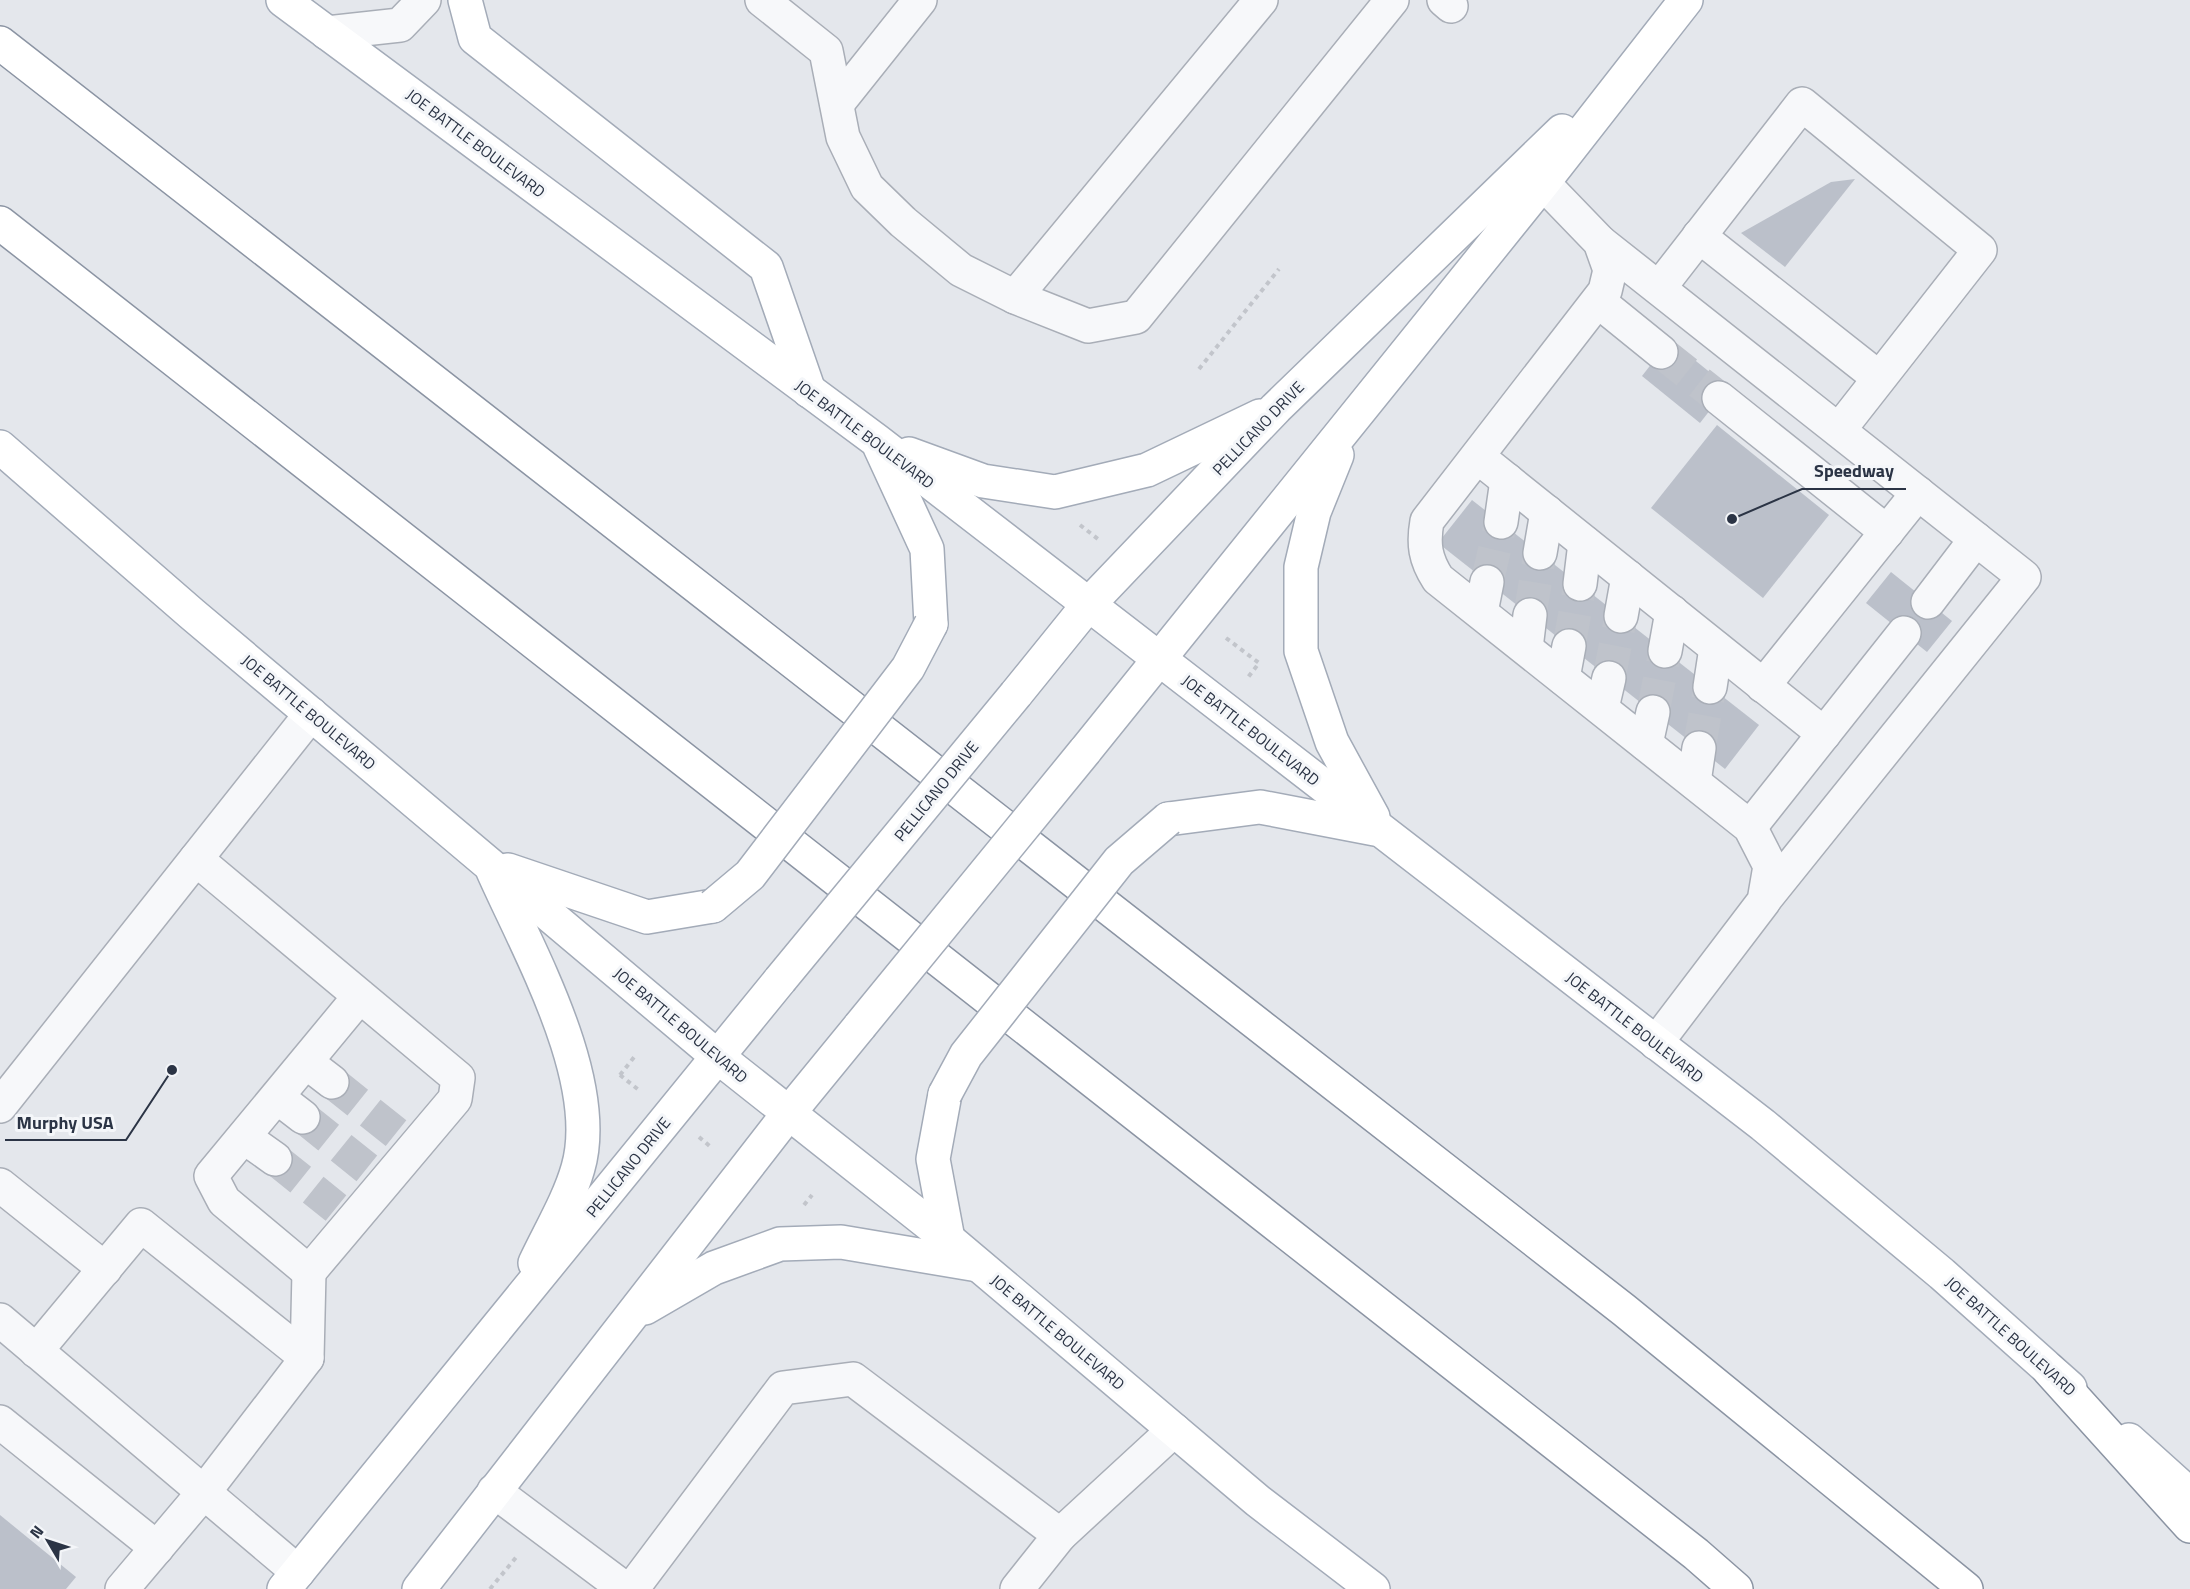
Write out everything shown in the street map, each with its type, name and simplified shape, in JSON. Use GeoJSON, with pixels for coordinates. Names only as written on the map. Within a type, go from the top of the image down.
{"type":"FeatureCollection","features":[{"type":"Feature","properties":{"kind":"main road","name":"JOE BATTLE BOULEVARD"},"geometry":{"type":"LineString","coordinates":[[283,0],[877,441],[1780,1140],[1942,1274],[2190,1495]]}},
{"type":"Feature","properties":{"kind":"main road"},"geometry":{"type":"LineString","coordinates":[[465,0],[475,38],[765,267],[809,391]]}},
{"type":"Feature","properties":{"kind":"main road","name":"PELLICANO DRIVE"},"geometry":{"type":"LineString","coordinates":[[419,1589],[788,1114],[1349,425],[1686,0]]}},
{"type":"Feature","properties":{"kind":"main road"},"geometry":{"type":"LineString","coordinates":[[0,43],[1614,1302],[1966,1589]]}},
{"type":"Feature","properties":{"kind":"main road","name":"PELLICANO DRIVE"},"geometry":{"type":"LineString","coordinates":[[291,1580],[1088,605],[1276,408],[1648,48]]}},
{"type":"Feature","properties":{"kind":"main road"},"geometry":{"type":"LineString","coordinates":[[0,222],[1658,1524],[1736,1589]]}},
{"type":"Feature","properties":{"kind":"main road"},"geometry":{"type":"LineString","coordinates":[[877,441],[983,482],[1055,492],[1147,470],[1276,408]]}},
{"type":"Feature","properties":{"kind":"main road"},"geometry":{"type":"LineString","coordinates":[[1349,425],[1314,512],[1301,567],[1301,651],[1332,742],[1380,830]]}},
{"type":"Feature","properties":{"kind":"main road"},"geometry":{"type":"LineString","coordinates":[[490,864],[647,917],[713,906],[758,866],[908,668],[931,624],[927,549],[877,441]]}},
{"type":"Feature","properties":{"kind":"main road","name":"JOE BATTLE BOULEVARD"},"geometry":{"type":"LineString","coordinates":[[0,447],[311,714],[718,1057],[980,1265],[1258,1501],[1373,1589]]}},
{"type":"Feature","properties":{"kind":"main road"},"geometry":{"type":"LineString","coordinates":[[948,1239],[933,1159],[945,1094],[966,1055],[1119,861],[1168,819],[1260,807],[1380,830]]}},
{"type":"Feature","properties":{"kind":"main road"},"geometry":{"type":"LineString","coordinates":[[490,864],[561,1022],[575,1067],[583,1114],[578,1167],[515,1306]]}},
{"type":"Feature","properties":{"kind":"main road"},"geometry":{"type":"LineString","coordinates":[[631,1317],[714,1268],[780,1244],[842,1242],[980,1265]]}},
{"type":"Feature","properties":{"kind":"main road"},"geometry":{"type":"LineString","coordinates":[[2049,1370],[2190,1526]]}},
{"type":"Feature","properties":{"kind":"lane"},"geometry":{"type":"LineString","coordinates":[[327,33],[400,25],[424,0]]}},
{"type":"Feature","properties":{"kind":"lane"},"geometry":{"type":"LineString","coordinates":[[762,0],[826,51],[843,137],[867,187],[903,222],[961,270],[1015,297],[1088,326],[1136,317],[1392,0]]}},
{"type":"Feature","properties":{"kind":"lane"},"geometry":{"type":"LineString","coordinates":[[837,104],[921,0]]}},
{"type":"Feature","properties":{"kind":"lane"},"geometry":{"type":"LineString","coordinates":[[1015,297],[1261,0]]}},
{"type":"Feature","properties":{"kind":"lane"},"geometry":{"type":"LineString","coordinates":[[1659,288],[1802,104],[1980,250],[1839,430]]}},
{"type":"Feature","properties":{"kind":"lane"},"geometry":{"type":"LineString","coordinates":[[1543,183],[1600,242],[2024,577],[1764,901],[1656,1043]]}},
{"type":"Feature","properties":{"kind":"lane"},"geometry":{"type":"LineString","coordinates":[[1699,236],[1880,378]]}},
{"type":"Feature","properties":{"kind":"lane"},"geometry":{"type":"LineString","coordinates":[[1600,242],[1610,270],[1605,291],[1427,520],[1424,540],[1427,562],[1438,579],[1484,597],[1526,648],[1563,678],[1606,693],[1646,744],[1750,827],[1770,866],[1764,901]]}},
{"type":"Feature","properties":{"kind":"lane"},"geometry":{"type":"LineString","coordinates":[[1598,301],[1661,352]]}},
{"type":"Feature","properties":{"kind":"lane"},"geometry":{"type":"LineString","coordinates":[[1719,398],[1887,532]]}},
{"type":"Feature","properties":{"kind":"lane"},"geometry":{"type":"LineString","coordinates":[[1478,457],[1824,734]]}},
{"type":"Feature","properties":{"kind":"lane"},"geometry":{"type":"LineString","coordinates":[[1501,522],[1508,480]]}},
{"type":"Feature","properties":{"kind":"lane"},"geometry":{"type":"LineString","coordinates":[[1764,686],[1918,493]]}},
{"type":"Feature","properties":{"kind":"lane"},"geometry":{"type":"LineString","coordinates":[[1540,553],[1547,512]]}},
{"type":"Feature","properties":{"kind":"lane"},"geometry":{"type":"LineString","coordinates":[[1928,602],[1976,539]]}},
{"type":"Feature","properties":{"kind":"lane"},"geometry":{"type":"LineString","coordinates":[[1580,584],[1585,543]]}},
{"type":"Feature","properties":{"kind":"lane"},"geometry":{"type":"LineString","coordinates":[[1621,616],[1628,577]]}},
{"type":"Feature","properties":{"kind":"lane"},"geometry":{"type":"LineString","coordinates":[[1665,651],[1672,612]]}},
{"type":"Feature","properties":{"kind":"lane"},"geometry":{"type":"LineString","coordinates":[[1526,648],[1530,615]]}},
{"type":"Feature","properties":{"kind":"lane"},"geometry":{"type":"LineString","coordinates":[[1750,827],[1904,633]]}},
{"type":"Feature","properties":{"kind":"lane"},"geometry":{"type":"LineString","coordinates":[[1563,678],[1569,646]]}},
{"type":"Feature","properties":{"kind":"lane"},"geometry":{"type":"LineString","coordinates":[[1710,687],[1716,648]]}},
{"type":"Feature","properties":{"kind":"lane"},"geometry":{"type":"LineString","coordinates":[[1646,744],[1653,712]]}},
{"type":"Feature","properties":{"kind":"lane"},"geometry":{"type":"LineString","coordinates":[[0,1106],[311,714]]}},
{"type":"Feature","properties":{"kind":"lane"},"geometry":{"type":"LineString","coordinates":[[1694,782],[1699,748]]}},
{"type":"Feature","properties":{"kind":"lane"},"geometry":{"type":"LineString","coordinates":[[122,1589],[204,1492],[307,1358],[309,1272],[345,1214],[406,1141],[456,1099],[458,1078],[196,859]]}},
{"type":"Feature","properties":{"kind":"lane"},"geometry":{"type":"LineString","coordinates":[[309,1272],[224,1201],[211,1176],[360,996]]}},
{"type":"Feature","properties":{"kind":"lane"},"geometry":{"type":"LineString","coordinates":[[306,1062],[332,1082]]}},
{"type":"Feature","properties":{"kind":"lane"},"geometry":{"type":"LineString","coordinates":[[277,1097],[303,1117]]}},
{"type":"Feature","properties":{"kind":"lane"},"geometry":{"type":"LineString","coordinates":[[244,1137],[275,1159]]}},
{"type":"Feature","properties":{"kind":"lane"},"geometry":{"type":"LineString","coordinates":[[0,1185],[105,1269]]}},
{"type":"Feature","properties":{"kind":"lane"},"geometry":{"type":"LineString","coordinates":[[36,1351],[141,1225],[307,1358]]}},
{"type":"Feature","properties":{"kind":"lane"},"geometry":{"type":"LineString","coordinates":[[0,1320],[204,1492],[291,1580]]}},
{"type":"Feature","properties":{"kind":"lane"},"geometry":{"type":"LineString","coordinates":[[632,1589],[783,1388],[853,1379],[1060,1535]]}},
{"type":"Feature","properties":{"kind":"lane"},"geometry":{"type":"LineString","coordinates":[[0,1422],[157,1548]]}},
{"type":"Feature","properties":{"kind":"lane"},"geometry":{"type":"LineString","coordinates":[[1017,1589],[1060,1535],[1174,1430]]}},
{"type":"Feature","properties":{"kind":"lane"},"geometry":{"type":"LineString","coordinates":[[494,1491],[625,1589]]}},
{"type":"Feature","properties":{"kind":"path"},"geometry":{"type":"LineString","coordinates":[[1199,369],[1279,268]]}},
{"type":"Feature","properties":{"kind":"path"},"geometry":{"type":"LineString","coordinates":[[1226,638],[1259,663],[1242,685]]}},
{"type":"Feature","properties":{"kind":"path"},"geometry":{"type":"LineString","coordinates":[[610,1078],[620,1075],[634,1056]]}},
{"type":"Feature","properties":{"kind":"building"},"geometry":{"type":"Polygon","coordinates":[[[1855,179],[1785,267],[1741,233],[1831,182],[1855,179]]]}},
{"type":"Feature","properties":{"kind":"building"},"geometry":{"type":"Polygon","coordinates":[[[1670,340],[1728,387],[1700,423],[1642,376],[1670,340]]]}},
{"type":"Feature","properties":{"kind":"building"},"geometry":{"type":"Polygon","coordinates":[[[1717,425],[1829,515],[1763,598],[1651,508],[1717,425]]]}},
{"type":"Feature","properties":{"kind":"building"},"geometry":{"type":"Polygon","coordinates":[[[1472,500],[1759,725],[1725,769],[1438,543],[1472,500]]]}},
{"type":"Feature","properties":{"kind":"building"},"geometry":{"type":"Polygon","coordinates":[[[1891,572],[1952,621],[1927,652],[1866,603],[1891,572]]]}},
{"type":"Feature","properties":{"kind":"building"},"geometry":{"type":"Polygon","coordinates":[[[0,1515],[76,1577],[66,1589],[0,1589],[0,1515]]]}},
{"type":"Feature","properties":{"kind":"tunnel"},"geometry":{"type":"LineString","coordinates":[[1661,352],[1719,398]]}},
{"type":"Feature","properties":{"kind":"tunnel"},"geometry":{"type":"LineString","coordinates":[[1487,582],[1501,522]]}},
{"type":"Feature","properties":{"kind":"tunnel"},"geometry":{"type":"LineString","coordinates":[[1530,615],[1540,553]]}},
{"type":"Feature","properties":{"kind":"tunnel"},"geometry":{"type":"LineString","coordinates":[[1569,646],[1580,584]]}},
{"type":"Feature","properties":{"kind":"tunnel"},"geometry":{"type":"LineString","coordinates":[[1609,678],[1621,616]]}},
{"type":"Feature","properties":{"kind":"tunnel"},"geometry":{"type":"LineString","coordinates":[[1653,712],[1665,651]]}},
{"type":"Feature","properties":{"kind":"tunnel"},"geometry":{"type":"LineString","coordinates":[[1699,748],[1710,687]]}},
{"type":"Feature","properties":{"kind":"tunnel"},"geometry":{"type":"LineString","coordinates":[[332,1082],[397,1134]]}},
{"type":"Feature","properties":{"kind":"tunnel"},"geometry":{"type":"LineString","coordinates":[[303,1117],[370,1171]]}},
{"type":"Feature","properties":{"kind":"tunnel"},"geometry":{"type":"LineString","coordinates":[[275,1159],[336,1208]]}},
{"type":"Feature","properties":{"kind":"place","name":"Speedway"},"geometry":{"type":"Point","coordinates":[1732,519]}},
{"type":"Feature","properties":{"kind":"place","name":"Murphy USA"},"geometry":{"type":"Point","coordinates":[172,1070]}}]}
